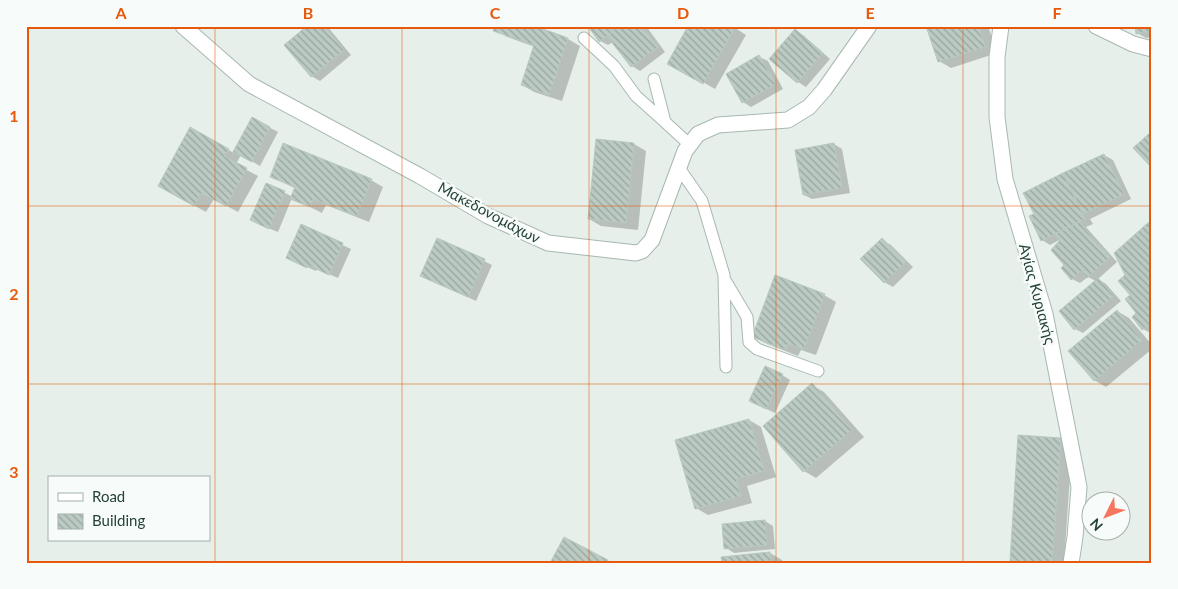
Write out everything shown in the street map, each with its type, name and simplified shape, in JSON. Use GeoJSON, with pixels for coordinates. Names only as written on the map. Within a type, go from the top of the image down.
{"type":"FeatureCollection","features":[{"type":"Feature","properties":{"kind":"street","name":"Μακεδονομάχων"},"geometry":{"type":"LineString","coordinates":[[183,26],[249,84],[420,176],[488,216],[548,243],[636,253],[642,251],[652,240],[685,151],[698,134],[718,125],[788,120],[809,106],[824,90],[869,26]]}},
{"type":"Feature","properties":{"kind":"street","name":"Αγίας Κυριακής"},"geometry":{"type":"LineString","coordinates":[[1001,26],[997,57],[997,117],[1005,179],[1045,314],[1079,487],[1071,563]]}},
{"type":"Feature","properties":{"kind":"street"},"geometry":{"type":"LineString","coordinates":[[1096,26],[1134,44],[1152,49]]}},
{"type":"Feature","properties":{"kind":"lane"},"geometry":{"type":"LineString","coordinates":[[584,38],[614,66],[636,96],[690,145]]}},
{"type":"Feature","properties":{"kind":"lane"},"geometry":{"type":"LineString","coordinates":[[654,79],[665,122]]}},
{"type":"Feature","properties":{"kind":"lane"},"geometry":{"type":"LineString","coordinates":[[679,168],[702,201],[724,279],[726,367]]}},
{"type":"Feature","properties":{"kind":"lane"},"geometry":{"type":"LineString","coordinates":[[724,279],[748,317],[749,342],[757,349],[818,371]]}},
{"type":"Feature","properties":{"kind":"building"},"geometry":{"type":"Polygon","coordinates":[[[307,26],[324,26],[344,50],[311,77],[284,45],[307,26]]]}},
{"type":"Feature","properties":{"kind":"building"},"geometry":{"type":"Polygon","coordinates":[[[495,26],[535,26],[568,38],[549,95],[521,85],[534,45],[493,31],[495,26]]]}},
{"type":"Feature","properties":{"kind":"building"},"geometry":{"type":"Polygon","coordinates":[[[588,26],[620,26],[599,42],[588,26]]]}},
{"type":"Feature","properties":{"kind":"building"},"geometry":{"type":"Polygon","coordinates":[[[620,26],[642,26],[658,47],[631,67],[607,36],[620,26]]]}},
{"type":"Feature","properties":{"kind":"building"},"geometry":{"type":"Polygon","coordinates":[[[688,26],[735,27],[703,84],[667,64],[688,26]]]}},
{"type":"Feature","properties":{"kind":"building"},"geometry":{"type":"Polygon","coordinates":[[[926,26],[979,26],[985,47],[938,62],[926,26]]]}},
{"type":"Feature","properties":{"kind":"building"},"geometry":{"type":"Polygon","coordinates":[[[1135,26],[1152,26],[1152,35],[1151,31],[1136,34],[1135,26]]]}},
{"type":"Feature","properties":{"kind":"building"},"geometry":{"type":"Polygon","coordinates":[[[795,29],[823,53],[797,83],[769,59],[795,29]]]}},
{"type":"Feature","properties":{"kind":"building"},"geometry":{"type":"Polygon","coordinates":[[[759,55],[776,84],[742,103],[726,74],[759,55]]]}},
{"type":"Feature","properties":{"kind":"building"},"geometry":{"type":"Polygon","coordinates":[[[252,117],[270,127],[252,162],[233,152],[252,117]]]}},
{"type":"Feature","properties":{"kind":"building"},"geometry":{"type":"Polygon","coordinates":[[[190,127],[229,149],[224,156],[247,168],[226,206],[201,193],[194,206],[158,186],[190,127]]]}},
{"type":"Feature","properties":{"kind":"building"},"geometry":{"type":"Polygon","coordinates":[[[1152,131],[1152,168],[1133,148],[1152,131]]]}},
{"type":"Feature","properties":{"kind":"building"},"geometry":{"type":"Polygon","coordinates":[[[596,139],[634,143],[626,223],[588,219],[596,139]]]}},
{"type":"Feature","properties":{"kind":"building"},"geometry":{"type":"Polygon","coordinates":[[[283,143],[372,179],[357,216],[313,199],[310,207],[290,199],[295,187],[270,177],[283,143]]]}},
{"type":"Feature","properties":{"kind":"building"},"geometry":{"type":"Polygon","coordinates":[[[834,143],[842,188],[803,195],[795,150],[834,143]]]}},
{"type":"Feature","properties":{"kind":"building"},"geometry":{"type":"Polygon","coordinates":[[[1104,154],[1124,194],[1083,214],[1063,173],[1104,154]]]}},
{"type":"Feature","properties":{"kind":"building"},"geometry":{"type":"Polygon","coordinates":[[[1063,173],[1085,219],[1041,241],[1029,216],[1034,214],[1023,193],[1063,173]]]}},
{"type":"Feature","properties":{"kind":"building"},"geometry":{"type":"Polygon","coordinates":[[[266,183],[285,191],[269,229],[250,220],[266,183]]]}},
{"type":"Feature","properties":{"kind":"building"},"geometry":{"type":"Polygon","coordinates":[[[1150,221],[1152,227],[1152,323],[1142,330],[1132,317],[1136,313],[1125,299],[1130,295],[1118,281],[1125,275],[1114,253],[1150,221]]]}},
{"type":"Feature","properties":{"kind":"building"},"geometry":{"type":"Polygon","coordinates":[[[1079,222],[1110,257],[1087,278],[1081,271],[1071,280],[1061,268],[1064,265],[1051,250],[1060,240],[1054,234],[1079,222]]]}},
{"type":"Feature","properties":{"kind":"building"},"geometry":{"type":"Polygon","coordinates":[[[301,224],[343,243],[329,275],[308,265],[307,268],[286,258],[301,224]]]}},
{"type":"Feature","properties":{"kind":"building"},"geometry":{"type":"Polygon","coordinates":[[[437,238],[485,259],[468,297],[420,276],[437,238]]]}},
{"type":"Feature","properties":{"kind":"building"},"geometry":{"type":"Polygon","coordinates":[[[882,238],[906,262],[884,283],[860,259],[882,238]]]}},
{"type":"Feature","properties":{"kind":"building"},"geometry":{"type":"Polygon","coordinates":[[[775,275],[825,294],[804,349],[788,344],[786,350],[752,337],[775,275]]]}},
{"type":"Feature","properties":{"kind":"building"},"geometry":{"type":"Polygon","coordinates":[[[1098,278],[1114,296],[1074,330],[1059,311],[1098,278]]]}},
{"type":"Feature","properties":{"kind":"building"},"geometry":{"type":"Polygon","coordinates":[[[1117,310],[1142,340],[1094,381],[1068,351],[1117,310]]]}},
{"type":"Feature","properties":{"kind":"building"},"geometry":{"type":"Polygon","coordinates":[[[765,366],[783,374],[766,409],[749,401],[765,366]]]}},
{"type":"Feature","properties":{"kind":"building"},"geometry":{"type":"Polygon","coordinates":[[[812,383],[852,430],[803,472],[763,426],[812,383]]]}},
{"type":"Feature","properties":{"kind":"building"},"geometry":{"type":"Polygon","coordinates":[[[749,419],[764,471],[736,479],[741,496],[695,509],[675,440],[749,419]]]}},
{"type":"Feature","properties":{"kind":"building"},"geometry":{"type":"Polygon","coordinates":[[[1018,435],[1061,438],[1052,563],[1010,561],[1018,435]]]}},
{"type":"Feature","properties":{"kind":"building"},"geometry":{"type":"Polygon","coordinates":[[[765,520],[767,545],[724,549],[722,524],[765,520]]]}},
{"type":"Feature","properties":{"kind":"building"},"geometry":{"type":"Polygon","coordinates":[[[564,537],[608,560],[607,563],[550,563],[564,537]]]}},
{"type":"Feature","properties":{"kind":"building"},"geometry":{"type":"Polygon","coordinates":[[[770,552],[771,563],[722,563],[721,557],[770,552]]]}}]}
